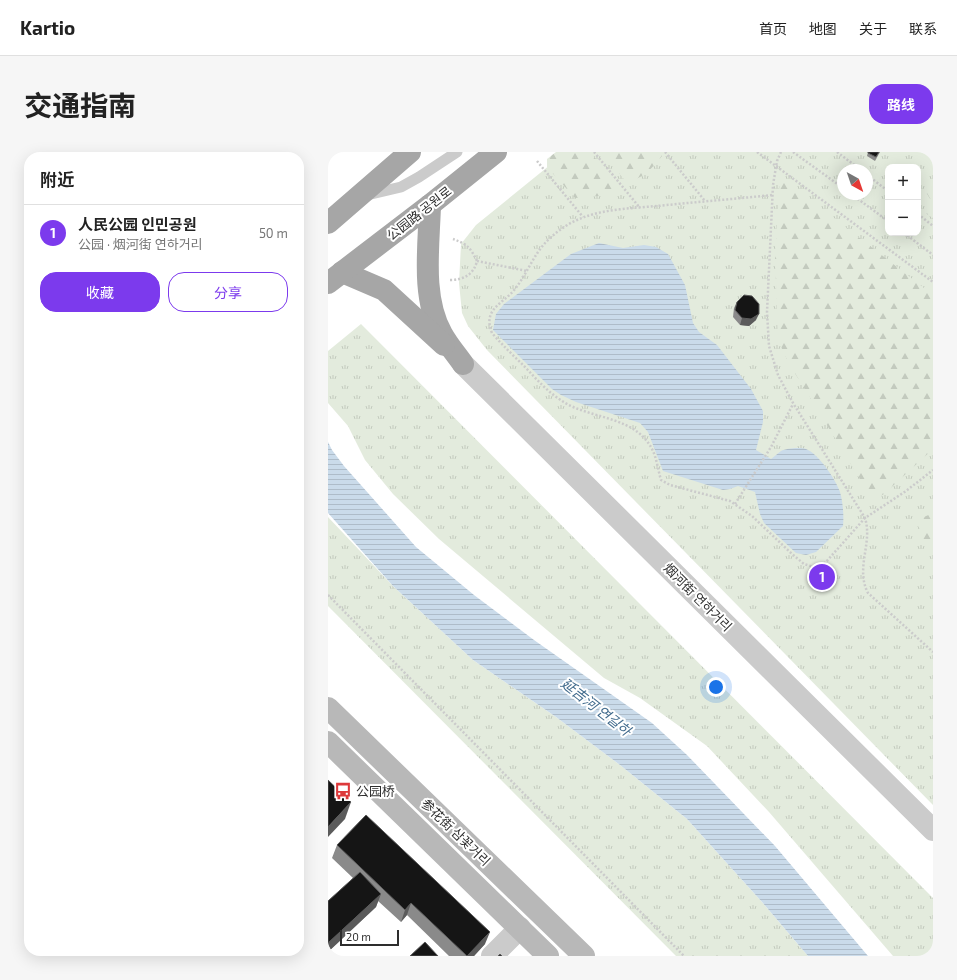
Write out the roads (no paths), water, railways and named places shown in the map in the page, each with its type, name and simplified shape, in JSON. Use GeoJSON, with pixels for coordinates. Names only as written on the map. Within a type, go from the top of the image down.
{"type":"FeatureCollection","features":[{"type":"Feature","properties":{"kind":"main road"},"geometry":{"type":"LineString","coordinates":[[328,222],[410,152]]}},
{"type":"Feature","properties":{"kind":"main road","name":"公园路 공원로"},"geometry":{"type":"LineString","coordinates":[[335,278],[496,152]]}},
{"type":"Feature","properties":{"kind":"main road"},"geometry":{"type":"LineString","coordinates":[[430,205],[428,288],[433,310],[442,333],[463,364]]}},
{"type":"Feature","properties":{"kind":"main road"},"geometry":{"type":"LineString","coordinates":[[335,278],[384,290],[463,364]]}},
{"type":"Feature","properties":{"kind":"main road","name":"参花街 삼꽃거리"},"geometry":{"type":"LineString","coordinates":[[328,708],[584,956]]}},
{"type":"Feature","properties":{"kind":"main road","name":"参花街 삼꽃거리"},"geometry":{"type":"LineString","coordinates":[[328,742],[548,956]]}},
{"type":"Feature","properties":{"kind":"street","name":"烟河街 연하거리"},"geometry":{"type":"LineString","coordinates":[[463,364],[933,830]]}},
{"type":"Feature","properties":{"kind":"street"},"geometry":{"type":"LineString","coordinates":[[492,956],[520,928]]}},
{"type":"Feature","properties":{"kind":"lane"},"geometry":{"type":"LineString","coordinates":[[358,197],[401,187],[457,152]]}},
{"type":"Feature","properties":{"kind":"water"},"geometry":{"type":"Polygon","coordinates":[[[599,243],[623,248],[644,245],[656,247],[668,254],[685,285],[693,323],[699,332],[717,345],[751,389],[763,411],[763,422],[756,450],[771,459],[784,450],[803,448],[816,456],[826,468],[835,481],[840,492],[843,509],[843,526],[816,552],[806,555],[796,553],[764,523],[760,514],[755,492],[738,486],[723,490],[663,471],[648,432],[640,423],[576,402],[561,395],[552,389],[493,330],[496,314],[504,304],[571,254],[599,243]]]}},
{"type":"Feature","properties":{"kind":"water","name":"延吉河 연길하"},"geometry":{"type":"Polygon","coordinates":[[[328,442],[344,466],[416,547],[474,595],[534,640],[652,723],[687,755],[775,846],[868,956],[808,956],[762,902],[687,819],[620,765],[556,717],[473,660],[393,586],[328,513],[328,442]]]}},
{"type":"Feature","properties":{"kind":"place","name":"人民公园 인민공원"},"geometry":{"type":"Point","coordinates":[822,577]}},
{"type":"Feature","properties":{"kind":"place","name":"公园桥"},"geometry":{"type":"Point","coordinates":[343,791]}}]}
